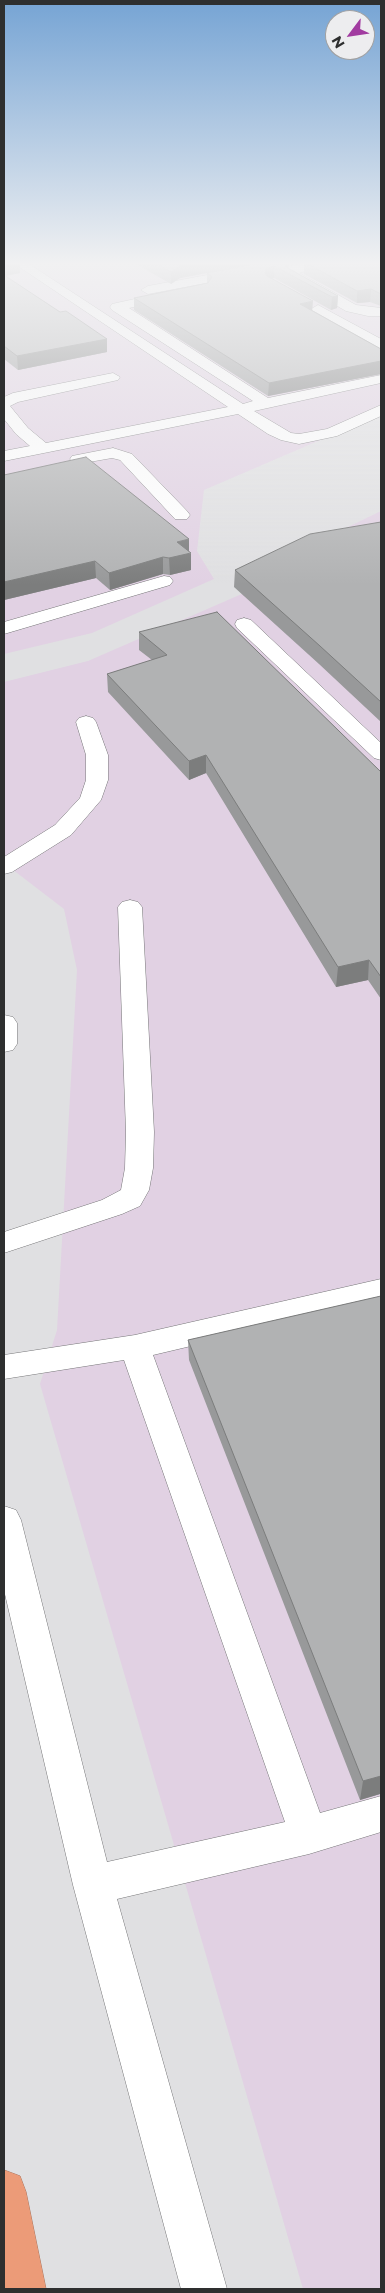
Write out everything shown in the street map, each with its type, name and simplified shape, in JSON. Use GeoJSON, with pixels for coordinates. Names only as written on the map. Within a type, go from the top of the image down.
{"type":"FeatureCollection","features":[{"type":"Feature","properties":{"kind":"highway"},"geometry":{"type":"LineString","coordinates":[[4,2192],[23,2289]]}},
{"type":"Feature","properties":{"kind":"street"},"geometry":{"type":"LineString","coordinates":[[183,371],[274,431],[287,437],[299,439],[331,433],[381,410]]}},
{"type":"Feature","properties":{"kind":"street"},"geometry":{"type":"LineString","coordinates":[[216,371],[266,403]]}},
{"type":"Feature","properties":{"kind":"street"},"geometry":{"type":"LineString","coordinates":[[4,402],[13,398],[113,377]]}},
{"type":"Feature","properties":{"kind":"street"},"geometry":{"type":"LineString","coordinates":[[4,456],[381,379]]}},
{"type":"Feature","properties":{"kind":"street"},"geometry":{"type":"LineString","coordinates":[[4,409],[22,431],[42,448]]}},
{"type":"Feature","properties":{"kind":"street"},"geometry":{"type":"LineString","coordinates":[[4,435],[22,431]]}},
{"type":"Feature","properties":{"kind":"street"},"geometry":{"type":"LineString","coordinates":[[59,462],[105,453],[126,456],[180,514]]}},
{"type":"Feature","properties":{"kind":"street"},"geometry":{"type":"LineString","coordinates":[[4,628],[164,582]]}},
{"type":"Feature","properties":{"kind":"street"},"geometry":{"type":"LineString","coordinates":[[244,624],[381,754]]}},
{"type":"Feature","properties":{"kind":"street"},"geometry":{"type":"LineString","coordinates":[[4,867],[63,830],[90,800],[98,780],[97,755],[86,722]]}},
{"type":"Feature","properties":{"kind":"street"},"geometry":{"type":"LineString","coordinates":[[4,1243],[122,1203],[130,1199],[136,1190],[140,1132],[130,908]]}},
{"type":"Feature","properties":{"kind":"street"},"geometry":{"type":"LineString","coordinates":[[4,1023],[4,1044]]}},
{"type":"Feature","properties":{"kind":"street"},"geometry":{"type":"LineString","coordinates":[[4,1366],[135,1347],[381,1290]]}},
{"type":"Feature","properties":{"kind":"street"},"geometry":{"type":"LineString","coordinates":[[135,1347],[309,1835]]}},
{"type":"Feature","properties":{"kind":"street"},"geometry":{"type":"LineString","coordinates":[[4,1520],[93,1885],[204,2289]]}},
{"type":"Feature","properties":{"kind":"street"},"geometry":{"type":"LineString","coordinates":[[93,1885],[309,1835],[381,1814]]}},
{"type":"Feature","properties":{"kind":"shaded area"},"geometry":{"type":"Polygon","coordinates":[[[4,371],[381,371],[381,414],[204,490],[197,551],[214,579],[92,633],[4,654],[4,371]]]}},
{"type":"Feature","properties":{"kind":"shaded area"},"geometry":{"type":"Polygon","coordinates":[[[381,511],[381,2289],[303,2289],[40,1384],[57,1330],[77,970],[64,909],[4,863],[4,682],[88,661],[244,593],[236,581],[381,511]]]}},
{"type":"Feature","properties":{"kind":"building"},"geometry":{"type":"Polygon","coordinates":[[[250,371],[330,371],[269,383],[250,371]]]}},
{"type":"Feature","properties":{"kind":"building"},"geometry":{"type":"Polygon","coordinates":[[[86,457],[189,539],[177,542],[191,553],[169,558],[163,557],[109,573],[95,561],[4,582],[4,475],[86,457]]]}},
{"type":"Feature","properties":{"kind":"building"},"geometry":{"type":"Polygon","coordinates":[[[381,522],[381,702],[235,570],[310,534],[381,522]]]}},
{"type":"Feature","properties":{"kind":"building"},"geometry":{"type":"Polygon","coordinates":[[[217,612],[381,772],[381,977],[369,960],[338,967],[206,755],[189,761],[107,674],[167,655],[139,632],[217,612]]]}},
{"type":"Feature","properties":{"kind":"building"},"geometry":{"type":"Polygon","coordinates":[[[381,1296],[381,1776],[363,1781],[188,1340],[381,1296]]]}}]}
